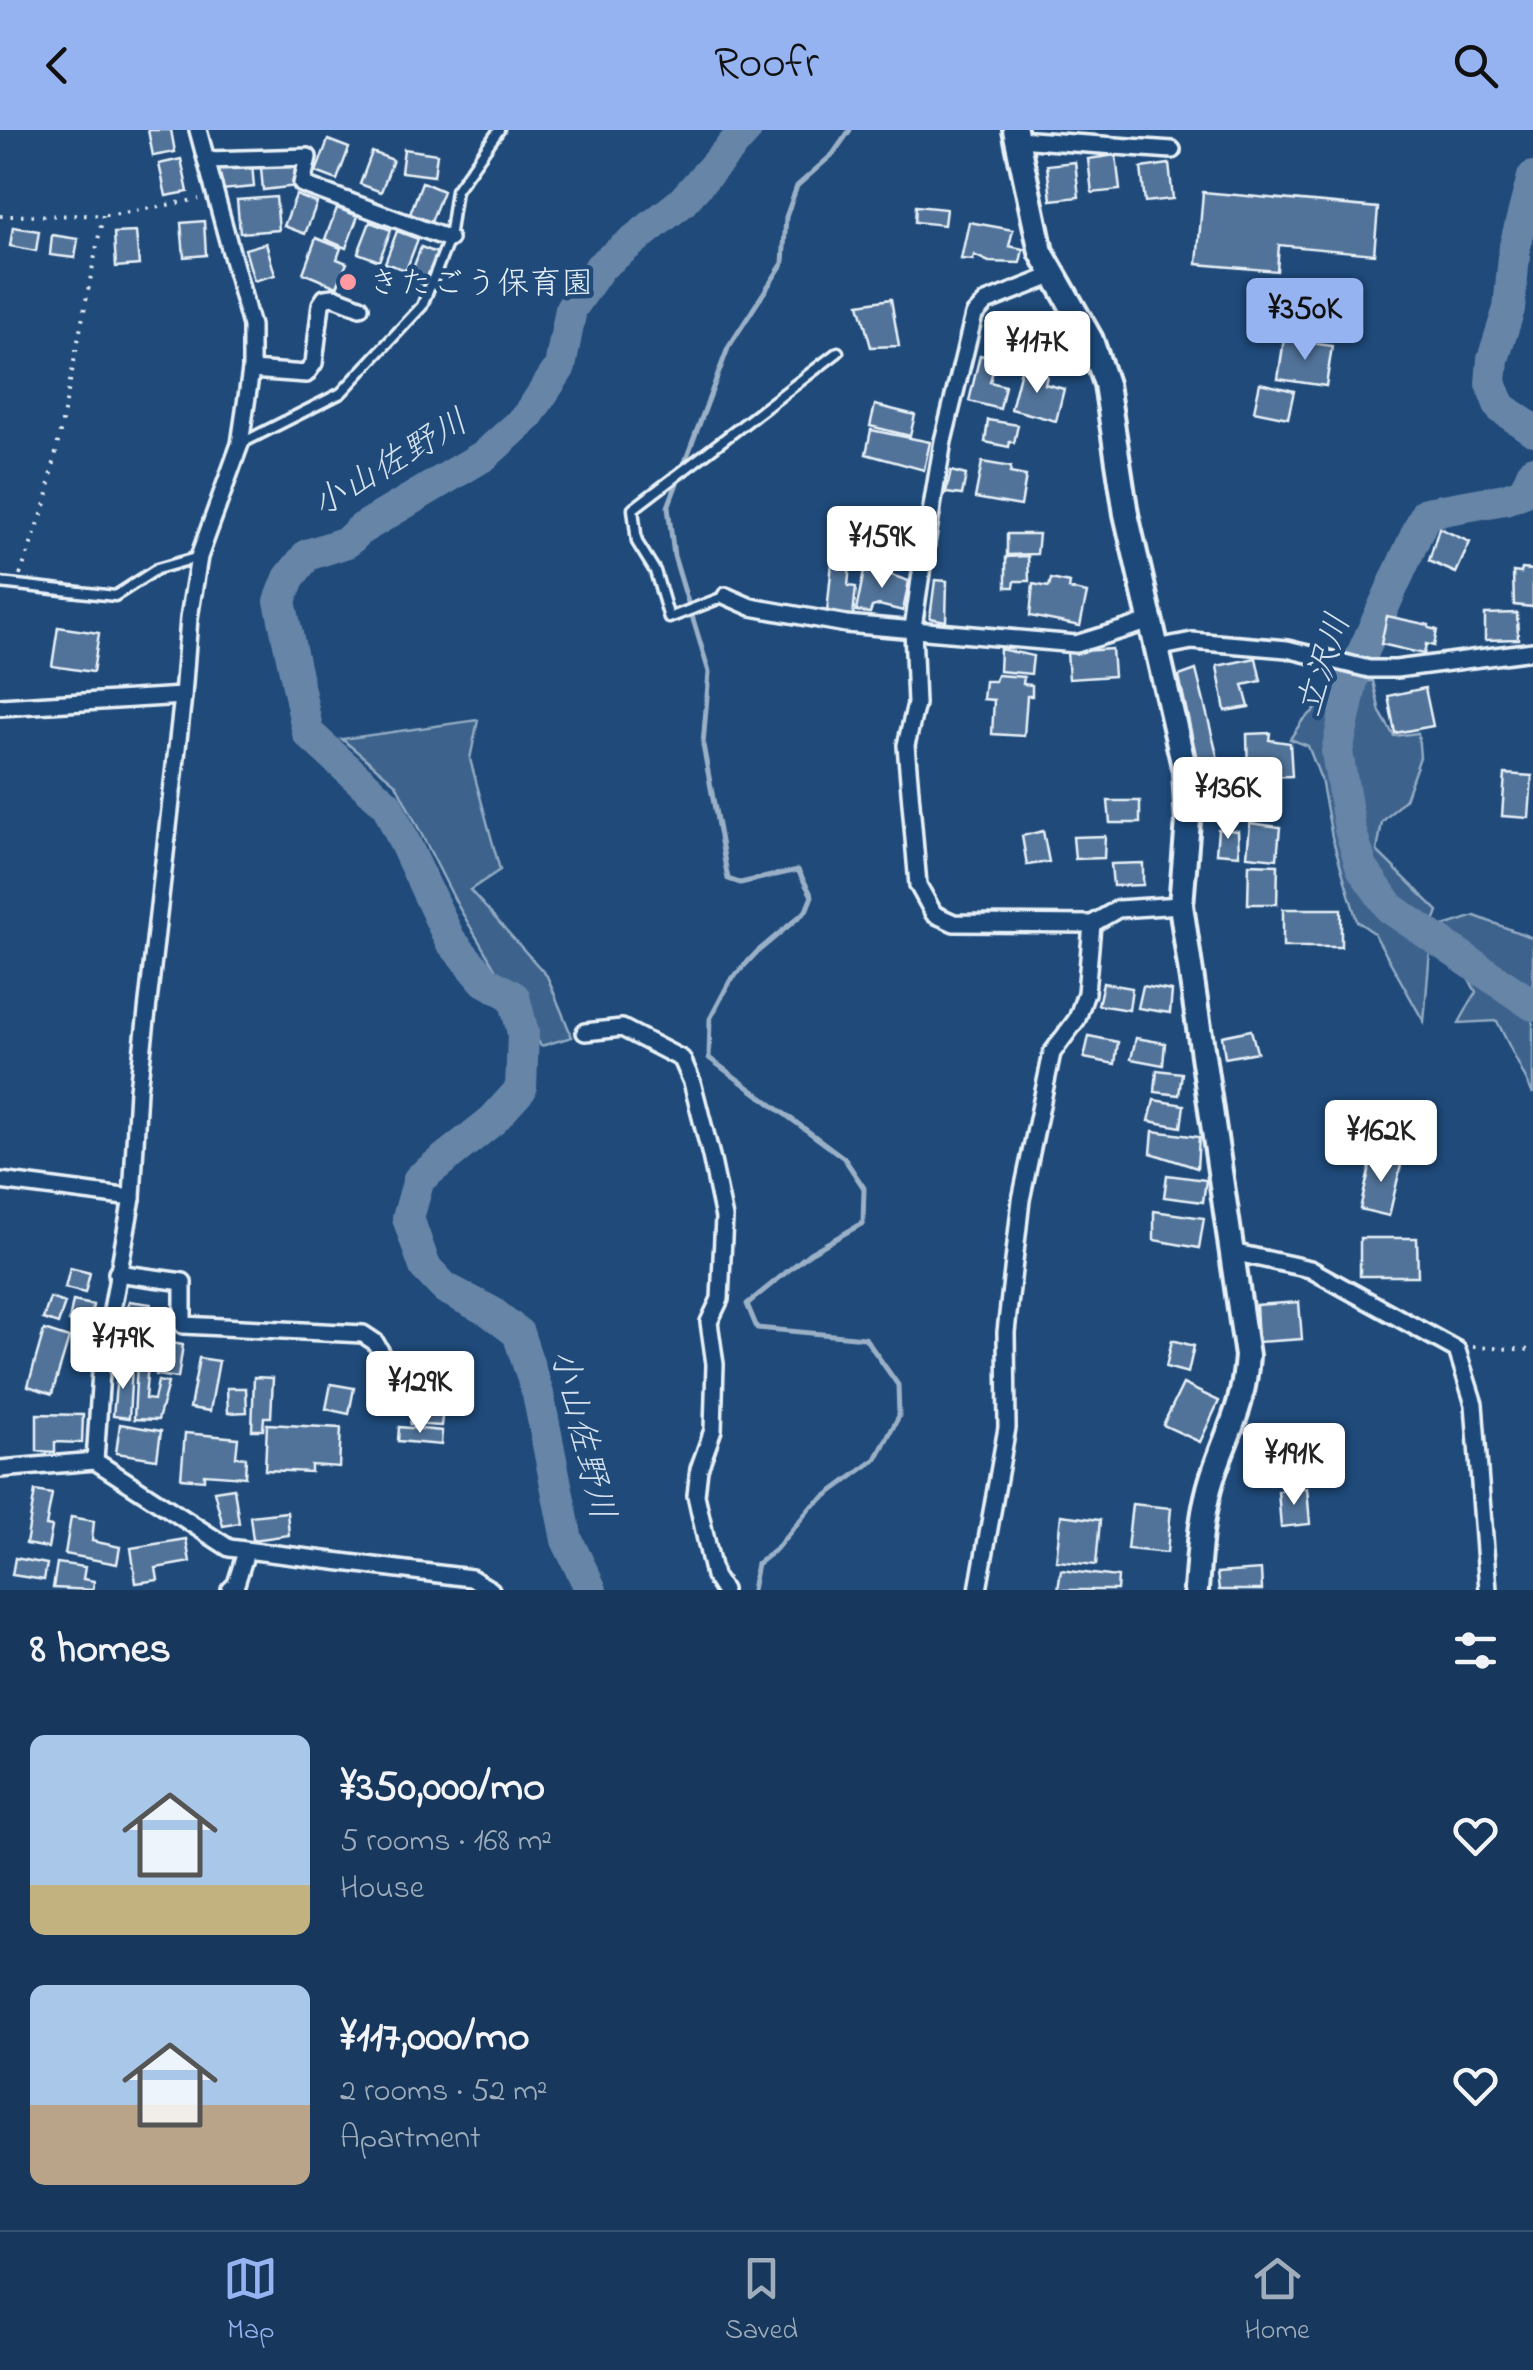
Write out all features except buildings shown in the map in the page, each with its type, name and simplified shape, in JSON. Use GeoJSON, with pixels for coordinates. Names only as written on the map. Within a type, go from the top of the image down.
{"type":"FeatureCollection","features":[{"type":"Feature","properties":{"kind":"street"},"geometry":{"type":"LineString","coordinates":[[95,1461],[101,1372],[132,1198],[138,1090],[189,618],[199,557],[240,444],[252,370],[251,326],[198,130]]}},
{"type":"Feature","properties":{"kind":"street"},"geometry":{"type":"LineString","coordinates":[[1172,150],[1016,134],[1035,231],[1052,276],[1091,340],[1106,384],[1126,514],[1184,772],[1188,821],[1181,906],[1247,1356],[1244,1391],[1205,1505],[1196,1590]]}},
{"type":"Feature","properties":{"kind":"street"},"geometry":{"type":"LineString","coordinates":[[207,160],[308,157],[302,184],[449,239]]}},
{"type":"Feature","properties":{"kind":"street"},"geometry":{"type":"LineString","coordinates":[[1052,276],[986,302],[974,315],[943,441],[913,628],[916,704],[906,744],[918,885],[934,914],[954,923],[1092,924],[1118,909],[1181,906]]}},
{"type":"Feature","properties":{"kind":"street"},"geometry":{"type":"LineString","coordinates":[[252,370],[306,374],[314,362],[320,304],[334,296],[360,306]]}},
{"type":"Feature","properties":{"kind":"street"},"geometry":{"type":"LineString","coordinates":[[726,596],[752,607],[846,624],[1076,644],[1150,621]]}},
{"type":"Feature","properties":{"kind":"street"},"geometry":{"type":"LineString","coordinates":[[1156,648],[1192,641],[1287,649],[1369,669],[1396,670],[1533,651]]}},
{"type":"Feature","properties":{"kind":"street"},"geometry":{"type":"LineString","coordinates":[[0,707],[183,696]]}},
{"type":"Feature","properties":{"kind":"street"},"geometry":{"type":"LineString","coordinates":[[978,1590],[1007,1428],[1006,1332],[1020,1200],[1052,1053],[1077,1019],[1086,993],[1092,924]]}},
{"type":"Feature","properties":{"kind":"street"},"geometry":{"type":"LineString","coordinates":[[585,1032],[622,1028],[682,1059],[711,1156],[724,1218],[720,1299],[709,1322],[715,1364],[713,1430],[699,1469],[696,1495],[714,1576],[723,1590]]}},
{"type":"Feature","properties":{"kind":"street"},"geometry":{"type":"LineString","coordinates":[[0,1181],[132,1198]]}},
{"type":"Feature","properties":{"kind":"street"},"geometry":{"type":"LineString","coordinates":[[1232,1252],[1310,1269],[1457,1350],[1474,1404],[1488,1590]]}},
{"type":"Feature","properties":{"kind":"street"},"geometry":{"type":"LineString","coordinates":[[116,1273],[183,1282],[183,1325],[363,1334],[375,1342],[386,1361]]}},
{"type":"Feature","properties":{"kind":"street"},"geometry":{"type":"LineString","coordinates":[[0,1470],[95,1461],[229,1548],[470,1578],[491,1590]]}},
{"type":"Feature","properties":{"kind":"street"},"geometry":{"type":"LineString","coordinates":[[230,1590],[236,1584],[246,1552]]}},
{"type":"Feature","properties":{"kind":"lane"},"geometry":{"type":"LineString","coordinates":[[240,444],[341,392],[422,306],[449,239],[456,190],[500,130]]}},
{"type":"Feature","properties":{"kind":"lane"},"geometry":{"type":"LineString","coordinates":[[726,596],[669,618],[655,572],[636,542],[634,509],[838,352]]}},
{"type":"Feature","properties":{"kind":"lane"},"geometry":{"type":"LineString","coordinates":[[0,583],[114,596],[158,569],[199,557]]}},
{"type":"Feature","properties":{"kind":"path"},"geometry":{"type":"LineString","coordinates":[[0,216],[104,215],[213,196]]}},
{"type":"Feature","properties":{"kind":"path"},"geometry":{"type":"LineString","coordinates":[[16,585],[46,503],[104,215]]}},
{"type":"Feature","properties":{"kind":"path"},"geometry":{"type":"LineString","coordinates":[[1457,1350],[1482,1346],[1533,1350]]}},
{"type":"Feature","properties":{"kind":"shaded area"},"geometry":{"type":"Polygon","coordinates":[[[1348,681],[1373,681],[1380,712],[1394,736],[1418,733],[1420,757],[1405,799],[1382,822],[1377,851],[1438,911],[1432,927],[1424,1022],[1374,933],[1357,921],[1332,837],[1321,779],[1308,746],[1290,739],[1302,721],[1348,681]]]}},
{"type":"Feature","properties":{"kind":"shaded area"},"geometry":{"type":"Polygon","coordinates":[[[478,720],[470,759],[500,870],[470,890],[547,976],[572,1037],[541,1046],[458,906],[396,784],[342,739],[478,720]]]}},
{"type":"Feature","properties":{"kind":"shaded area"},"geometry":{"type":"Polygon","coordinates":[[[1475,916],[1533,938],[1533,1094],[1497,1021],[1459,1023],[1476,992],[1441,927],[1475,916]]]}},
{"type":"Feature","properties":{"kind":"waterway","name":"小山佐野川"},"geometry":{"type":"LineString","coordinates":[[591,1590],[567,1540],[538,1394],[518,1333],[491,1312],[445,1288],[425,1267],[408,1218],[419,1179],[493,1120],[521,1089],[523,1033],[514,997],[485,981],[450,940],[387,805],[308,733],[280,601],[289,578],[307,555],[347,542],[361,529],[485,455],[527,417],[560,367],[571,309],[600,267],[682,202],[746,130]]}},
{"type":"Feature","properties":{"kind":"waterway"},"geometry":{"type":"LineString","coordinates":[[752,1590],[757,1564],[776,1549],[811,1507],[876,1459],[899,1416],[898,1385],[865,1338],[757,1328],[747,1304],[810,1253],[863,1223],[864,1188],[844,1158],[709,1058],[710,1019],[730,981],[757,952],[806,911],[812,896],[798,870],[740,883],[728,879],[703,745],[709,672],[674,556],[668,507],[728,348],[783,263],[786,217],[797,186],[833,154],[850,130]]}},
{"type":"Feature","properties":{"kind":"waterway","name":"立沢川"},"geometry":{"type":"LineString","coordinates":[[1533,177],[1515,246],[1509,309],[1493,359],[1491,383],[1500,407],[1533,430]]}},
{"type":"Feature","properties":{"kind":"waterway","name":"立沢川"},"geometry":{"type":"LineString","coordinates":[[1533,471],[1524,492],[1426,513],[1354,672],[1337,752],[1350,829],[1362,868],[1390,908],[1533,1005]]}},
{"type":"Feature","properties":{"kind":"place","name":"きたごう保育園"},"geometry":{"type":"Point","coordinates":[348,282]}}]}
